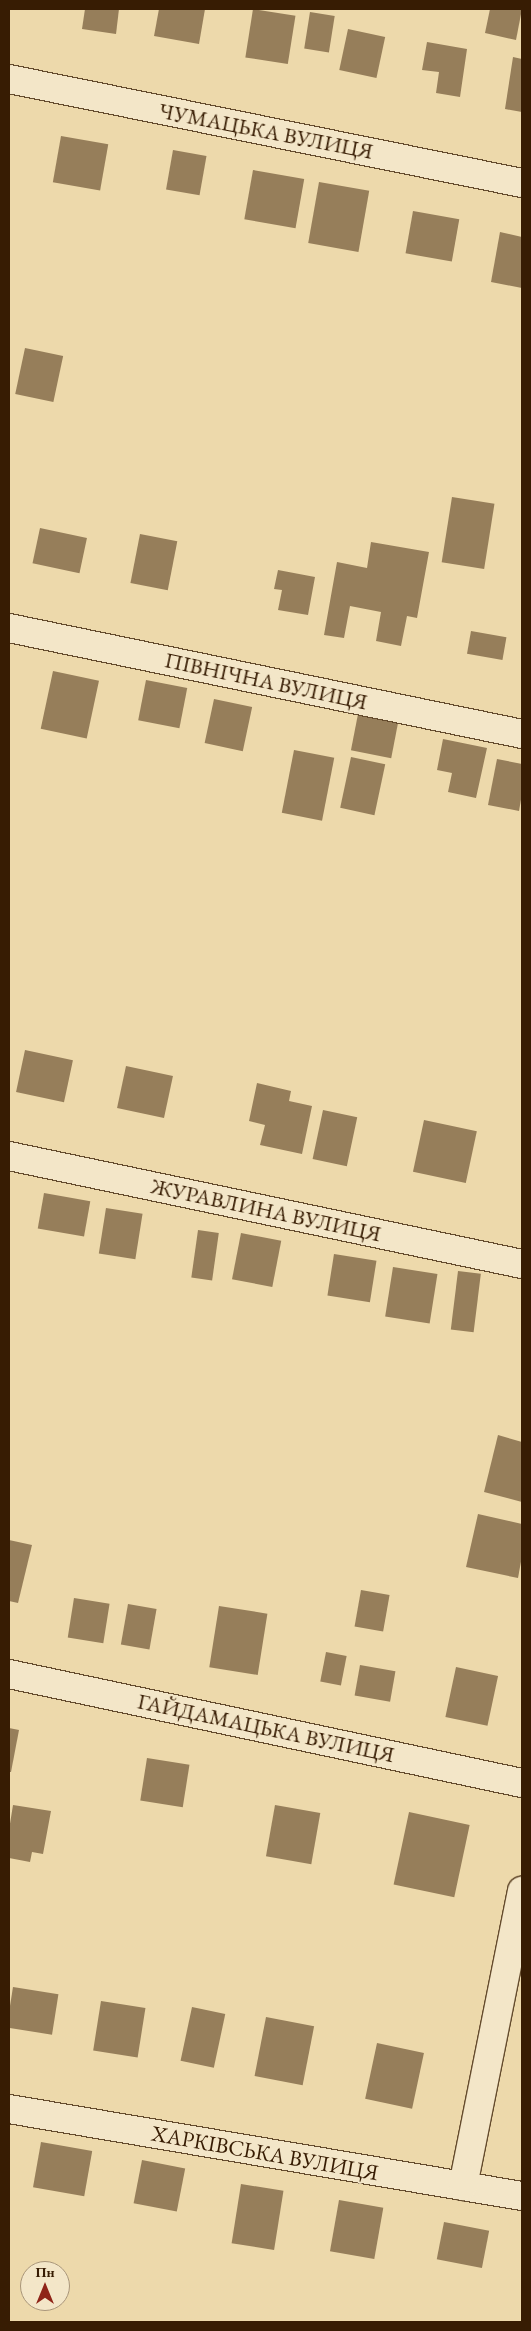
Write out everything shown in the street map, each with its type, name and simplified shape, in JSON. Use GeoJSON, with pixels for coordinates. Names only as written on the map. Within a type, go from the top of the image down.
{"type":"FeatureCollection","features":[{"type":"Feature","properties":{"kind":"street","name":"ЧУМАЦЬКА ВУЛИЦЯ"},"geometry":{"type":"LineString","coordinates":[[9,79],[522,183]]}},
{"type":"Feature","properties":{"kind":"street","name":"ПІВНІЧНА ВУЛИЦЯ"},"geometry":{"type":"LineString","coordinates":[[9,628],[522,734]]}},
{"type":"Feature","properties":{"kind":"street","name":"ЖУРАВЛИНА ВУЛИЦЯ"},"geometry":{"type":"LineString","coordinates":[[9,1156],[522,1264]]}},
{"type":"Feature","properties":{"kind":"street","name":"ГАЙДАМАЦЬКА ВУЛИЦЯ"},"geometry":{"type":"LineString","coordinates":[[9,1674],[522,1783]]}},
{"type":"Feature","properties":{"kind":"street"},"geometry":{"type":"LineString","coordinates":[[463,2186],[522,1891]]}},
{"type":"Feature","properties":{"kind":"street","name":"ХАРКІВСЬКА ВУЛИЦЯ"},"geometry":{"type":"LineString","coordinates":[[9,2109],[522,2196]]}},
{"type":"Feature","properties":{"kind":"building"},"geometry":{"type":"Polygon","coordinates":[[[85,9],[119,9],[116,34],[82,29],[85,9]]]}},
{"type":"Feature","properties":{"kind":"building"},"geometry":{"type":"Polygon","coordinates":[[[159,9],[205,9],[199,44],[154,36],[159,9]]]}},
{"type":"Feature","properties":{"kind":"building"},"geometry":{"type":"Polygon","coordinates":[[[253,9],[295,16],[288,64],[245,57],[253,9]]]}},
{"type":"Feature","properties":{"kind":"building"},"geometry":{"type":"Polygon","coordinates":[[[490,9],[522,9],[516,40],[485,33],[490,9]]]}},
{"type":"Feature","properties":{"kind":"building"},"geometry":{"type":"Polygon","coordinates":[[[310,12],[335,16],[329,52],[304,49],[310,12]]]}},
{"type":"Feature","properties":{"kind":"building"},"geometry":{"type":"Polygon","coordinates":[[[348,29],[385,37],[376,78],[339,70],[348,29]]]}},
{"type":"Feature","properties":{"kind":"building"},"geometry":{"type":"Polygon","coordinates":[[[427,42],[467,49],[460,97],[436,93],[439,72],[422,70],[427,42]]]}},
{"type":"Feature","properties":{"kind":"building"},"geometry":{"type":"Polygon","coordinates":[[[513,57],[522,59],[522,112],[505,109],[513,57]]]}},
{"type":"Feature","properties":{"kind":"building"},"geometry":{"type":"Polygon","coordinates":[[[61,136],[108,144],[100,191],[53,182],[61,136]]]}},
{"type":"Feature","properties":{"kind":"building"},"geometry":{"type":"Polygon","coordinates":[[[173,150],[206,156],[200,195],[166,189],[173,150]]]}},
{"type":"Feature","properties":{"kind":"building"},"geometry":{"type":"Polygon","coordinates":[[[253,170],[304,179],[296,228],[244,219],[253,170]]]}},
{"type":"Feature","properties":{"kind":"building"},"geometry":{"type":"Polygon","coordinates":[[[319,182],[369,191],[358,252],[308,243],[319,182]]]}},
{"type":"Feature","properties":{"kind":"building"},"geometry":{"type":"Polygon","coordinates":[[[413,211],[459,219],[452,262],[406,253],[413,211]]]}},
{"type":"Feature","properties":{"kind":"building"},"geometry":{"type":"Polygon","coordinates":[[[500,232],[522,237],[522,288],[491,282],[500,232]]]}},
{"type":"Feature","properties":{"kind":"building"},"geometry":{"type":"Polygon","coordinates":[[[25,348],[63,356],[53,402],[15,394],[25,348]]]}},
{"type":"Feature","properties":{"kind":"building"},"geometry":{"type":"Polygon","coordinates":[[[452,497],[494,504],[484,569],[442,562],[452,497]]]}},
{"type":"Feature","properties":{"kind":"building"},"geometry":{"type":"Polygon","coordinates":[[[40,528],[87,538],[79,573],[33,563],[40,528]]]}},
{"type":"Feature","properties":{"kind":"building"},"geometry":{"type":"Polygon","coordinates":[[[140,534],[177,541],[168,590],[130,583],[140,534]]]}},
{"type":"Feature","properties":{"kind":"building"},"geometry":{"type":"Polygon","coordinates":[[[371,542],[429,552],[417,618],[407,616],[401,646],[376,641],[381,612],[350,606],[344,638],[324,635],[337,562],[367,568],[371,542]]]}},
{"type":"Feature","properties":{"kind":"building"},"geometry":{"type":"Polygon","coordinates":[[[278,570],[315,577],[308,615],[278,610],[282,590],[274,589],[278,570]]]}},
{"type":"Feature","properties":{"kind":"building"},"geometry":{"type":"Polygon","coordinates":[[[471,631],[506,637],[502,660],[467,654],[471,631]]]}},
{"type":"Feature","properties":{"kind":"building"},"geometry":{"type":"Polygon","coordinates":[[[53,671],[99,681],[87,738],[41,729],[53,671]]]}},
{"type":"Feature","properties":{"kind":"building"},"geometry":{"type":"Polygon","coordinates":[[[146,680],[187,688],[179,728],[138,720],[146,680]]]}},
{"type":"Feature","properties":{"kind":"building"},"geometry":{"type":"Polygon","coordinates":[[[214,699],[252,707],[243,751],[205,743],[214,699]]]}},
{"type":"Feature","properties":{"kind":"building"},"geometry":{"type":"Polygon","coordinates":[[[358,714],[398,722],[391,758],[351,750],[358,714]]]}},
{"type":"Feature","properties":{"kind":"building"},"geometry":{"type":"Polygon","coordinates":[[[443,739],[487,748],[476,798],[448,792],[452,773],[437,770],[443,739]]]}},
{"type":"Feature","properties":{"kind":"building"},"geometry":{"type":"Polygon","coordinates":[[[294,750],[334,758],[322,821],[282,813],[294,750]]]}},
{"type":"Feature","properties":{"kind":"building"},"geometry":{"type":"Polygon","coordinates":[[[351,757],[385,764],[374,815],[340,808],[351,757]]]}},
{"type":"Feature","properties":{"kind":"building"},"geometry":{"type":"Polygon","coordinates":[[[497,759],[522,764],[522,794],[519,811],[488,805],[497,759]]]}},
{"type":"Feature","properties":{"kind":"building"},"geometry":{"type":"Polygon","coordinates":[[[25,1050],[73,1060],[64,1102],[16,1092],[25,1050]]]}},
{"type":"Feature","properties":{"kind":"building"},"geometry":{"type":"Polygon","coordinates":[[[126,1066],[173,1076],[164,1118],[117,1108],[126,1066]]]}},
{"type":"Feature","properties":{"kind":"building"},"geometry":{"type":"Polygon","coordinates":[[[257,1083],[291,1091],[289,1101],[312,1106],[302,1154],[260,1145],[265,1125],[249,1121],[257,1083]]]}},
{"type":"Feature","properties":{"kind":"building"},"geometry":{"type":"Polygon","coordinates":[[[323,1110],[357,1117],[347,1166],[313,1159],[323,1110]]]}},
{"type":"Feature","properties":{"kind":"building"},"geometry":{"type":"Polygon","coordinates":[[[424,1120],[477,1131],[466,1183],[413,1172],[424,1120]]]}},
{"type":"Feature","properties":{"kind":"building"},"geometry":{"type":"Polygon","coordinates":[[[44,1193],[90,1201],[84,1237],[38,1228],[44,1193]]]}},
{"type":"Feature","properties":{"kind":"building"},"geometry":{"type":"Polygon","coordinates":[[[106,1208],[143,1214],[135,1259],[99,1253],[106,1208]]]}},
{"type":"Feature","properties":{"kind":"building"},"geometry":{"type":"Polygon","coordinates":[[[198,1230],[219,1233],[212,1280],[191,1278],[198,1230]]]}},
{"type":"Feature","properties":{"kind":"building"},"geometry":{"type":"Polygon","coordinates":[[[241,1233],[281,1241],[272,1287],[232,1279],[241,1233]]]}},
{"type":"Feature","properties":{"kind":"building"},"geometry":{"type":"Polygon","coordinates":[[[334,1254],[376,1261],[370,1302],[327,1295],[334,1254]]]}},
{"type":"Feature","properties":{"kind":"building"},"geometry":{"type":"Polygon","coordinates":[[[393,1267],[437,1274],[430,1323],[385,1316],[393,1267]]]}},
{"type":"Feature","properties":{"kind":"building"},"geometry":{"type":"Polygon","coordinates":[[[458,1271],[481,1274],[474,1332],[451,1330],[458,1271]]]}},
{"type":"Feature","properties":{"kind":"building"},"geometry":{"type":"Polygon","coordinates":[[[498,1435],[522,1442],[522,1502],[484,1492],[498,1435]]]}},
{"type":"Feature","properties":{"kind":"building"},"geometry":{"type":"Polygon","coordinates":[[[478,1514],[522,1524],[522,1556],[518,1578],[466,1567],[478,1514]]]}},
{"type":"Feature","properties":{"kind":"building"},"geometry":{"type":"Polygon","coordinates":[[[9,1540],[32,1545],[18,1603],[9,1601],[9,1540]]]}},
{"type":"Feature","properties":{"kind":"building"},"geometry":{"type":"Polygon","coordinates":[[[361,1590],[390,1595],[383,1631],[355,1626],[361,1590]]]}},
{"type":"Feature","properties":{"kind":"building"},"geometry":{"type":"Polygon","coordinates":[[[74,1598],[110,1604],[103,1643],[68,1638],[74,1598]]]}},
{"type":"Feature","properties":{"kind":"building"},"geometry":{"type":"Polygon","coordinates":[[[128,1604],[157,1609],[149,1649],[121,1644],[128,1604]]]}},
{"type":"Feature","properties":{"kind":"building"},"geometry":{"type":"Polygon","coordinates":[[[219,1606],[267,1614],[258,1675],[209,1667],[219,1606]]]}},
{"type":"Feature","properties":{"kind":"building"},"geometry":{"type":"Polygon","coordinates":[[[326,1652],[347,1656],[341,1685],[320,1681],[326,1652]]]}},
{"type":"Feature","properties":{"kind":"building"},"geometry":{"type":"Polygon","coordinates":[[[360,1665],[395,1671],[390,1702],[355,1696],[360,1665]]]}},
{"type":"Feature","properties":{"kind":"building"},"geometry":{"type":"Polygon","coordinates":[[[456,1667],[498,1676],[487,1726],[445,1717],[456,1667]]]}},
{"type":"Feature","properties":{"kind":"building"},"geometry":{"type":"Polygon","coordinates":[[[9,1728],[19,1730],[11,1772],[9,1772],[9,1728]]]}},
{"type":"Feature","properties":{"kind":"building"},"geometry":{"type":"Polygon","coordinates":[[[147,1758],[189,1765],[183,1807],[140,1800],[147,1758]]]}},
{"type":"Feature","properties":{"kind":"building"},"geometry":{"type":"Polygon","coordinates":[[[13,1805],[51,1811],[43,1854],[32,1852],[30,1862],[9,1858],[9,1830],[13,1805]]]}},
{"type":"Feature","properties":{"kind":"building"},"geometry":{"type":"Polygon","coordinates":[[[275,1805],[320,1813],[311,1864],[266,1856],[275,1805]]]}},
{"type":"Feature","properties":{"kind":"building"},"geometry":{"type":"Polygon","coordinates":[[[409,1812],[470,1825],[454,1897],[394,1884],[409,1812]]]}},
{"type":"Feature","properties":{"kind":"building"},"geometry":{"type":"Polygon","coordinates":[[[13,1987],[58,1994],[52,2035],[9,2028],[9,2012],[13,1987]]]}},
{"type":"Feature","properties":{"kind":"building"},"geometry":{"type":"Polygon","coordinates":[[[101,2001],[145,2008],[138,2057],[93,2050],[101,2001]]]}},
{"type":"Feature","properties":{"kind":"building"},"geometry":{"type":"Polygon","coordinates":[[[192,2007],[225,2014],[214,2068],[181,2061],[192,2007]]]}},
{"type":"Feature","properties":{"kind":"building"},"geometry":{"type":"Polygon","coordinates":[[[266,2017],[314,2026],[303,2085],[255,2076],[266,2017]]]}},
{"type":"Feature","properties":{"kind":"building"},"geometry":{"type":"Polygon","coordinates":[[[377,2043],[424,2053],[412,2109],[365,2099],[377,2043]]]}},
{"type":"Feature","properties":{"kind":"building"},"geometry":{"type":"Polygon","coordinates":[[[41,2142],[92,2151],[84,2196],[33,2187],[41,2142]]]}},
{"type":"Feature","properties":{"kind":"building"},"geometry":{"type":"Polygon","coordinates":[[[142,2160],[185,2168],[177,2212],[134,2203],[142,2160]]]}},
{"type":"Feature","properties":{"kind":"building"},"geometry":{"type":"Polygon","coordinates":[[[241,2184],[283,2191],[274,2250],[232,2243],[241,2184]]]}},
{"type":"Feature","properties":{"kind":"building"},"geometry":{"type":"Polygon","coordinates":[[[339,2200],[383,2208],[374,2259],[330,2251],[339,2200]]]}},
{"type":"Feature","properties":{"kind":"building"},"geometry":{"type":"Polygon","coordinates":[[[444,2222],[489,2231],[482,2268],[437,2259],[444,2222]]]}}]}
